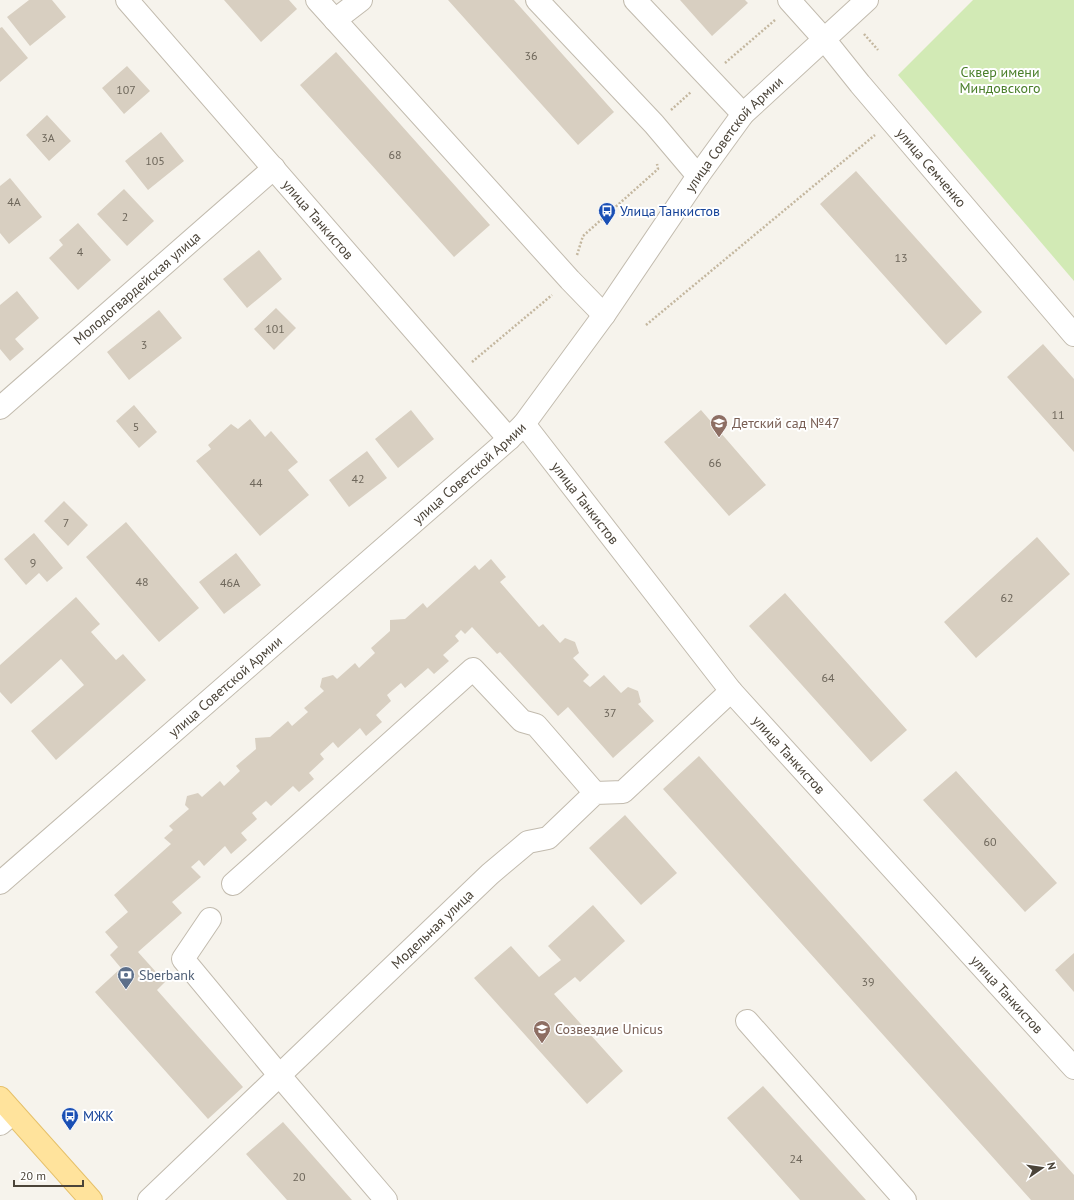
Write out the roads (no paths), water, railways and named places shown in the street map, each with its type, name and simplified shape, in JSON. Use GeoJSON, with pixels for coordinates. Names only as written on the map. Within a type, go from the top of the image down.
{"type":"FeatureCollection","features":[{"type":"Feature","properties":{"kind":"main road"},"geometry":{"type":"LineString","coordinates":[[4,1112],[91,1200]]}},
{"type":"Feature","properties":{"kind":"street","name":"улица Танкистов"},"geometry":{"type":"LineString","coordinates":[[127,0],[509,439]]}},
{"type":"Feature","properties":{"kind":"street"},"geometry":{"type":"LineString","coordinates":[[317,0],[570,280],[604,315]]}},
{"type":"Feature","properties":{"kind":"street"},"geometry":{"type":"LineString","coordinates":[[335,20],[361,0]]}},
{"type":"Feature","properties":{"kind":"street"},"geometry":{"type":"LineString","coordinates":[[537,0],[654,124],[698,176]]}},
{"type":"Feature","properties":{"kind":"street"},"geometry":{"type":"LineString","coordinates":[[635,0],[743,114]]}},
{"type":"Feature","properties":{"kind":"street","name":"улица Семченко"},"geometry":{"type":"LineString","coordinates":[[789,0],[824,39],[860,84],[1074,335]]}},
{"type":"Feature","properties":{"kind":"street","name":"улица Советской Армии"},"geometry":{"type":"LineString","coordinates":[[0,883],[509,439],[524,424],[604,315],[698,176],[743,114],[867,0]]}},
{"type":"Feature","properties":{"kind":"street","name":"Молодогвардейская улица"},"geometry":{"type":"LineString","coordinates":[[0,408],[274,168]]}},
{"type":"Feature","properties":{"kind":"street","name":"улица Танкистов"},"geometry":{"type":"LineString","coordinates":[[524,424],[731,691],[1074,1068]]}},
{"type":"Feature","properties":{"kind":"street"},"geometry":{"type":"LineString","coordinates":[[233,884],[473,669],[522,721],[536,725],[595,793],[623,792],[731,691]]}},
{"type":"Feature","properties":{"kind":"street","name":"Модельная улица"},"geometry":{"type":"LineString","coordinates":[[149,1200],[490,874],[528,842],[548,838],[595,793]]}},
{"type":"Feature","properties":{"kind":"street"},"geometry":{"type":"LineString","coordinates":[[210,919],[183,959],[386,1200]]}},
{"type":"Feature","properties":{"kind":"street"},"geometry":{"type":"LineString","coordinates":[[747,1021],[905,1200]]}},
{"type":"Feature","properties":{"kind":"place","name":"Улица Танкистов"},"geometry":{"type":"Point","coordinates":[607,226]}},
{"type":"Feature","properties":{"kind":"place","name":"Детский сад №47"},"geometry":{"type":"Point","coordinates":[719,438]}},
{"type":"Feature","properties":{"kind":"place","name":"Sberbank"},"geometry":{"type":"Point","coordinates":[126,990]}},
{"type":"Feature","properties":{"kind":"place","name":"Созвездие Unicus"},"geometry":{"type":"Point","coordinates":[542,1044]}},
{"type":"Feature","properties":{"kind":"place","name":"МЖК"},"geometry":{"type":"Point","coordinates":[70,1131]}},
{"type":"Feature","properties":{"kind":"park label","name":"Сквер имени Миндовского"},"geometry":{"type":"Point","coordinates":[1000,80]}}]}
